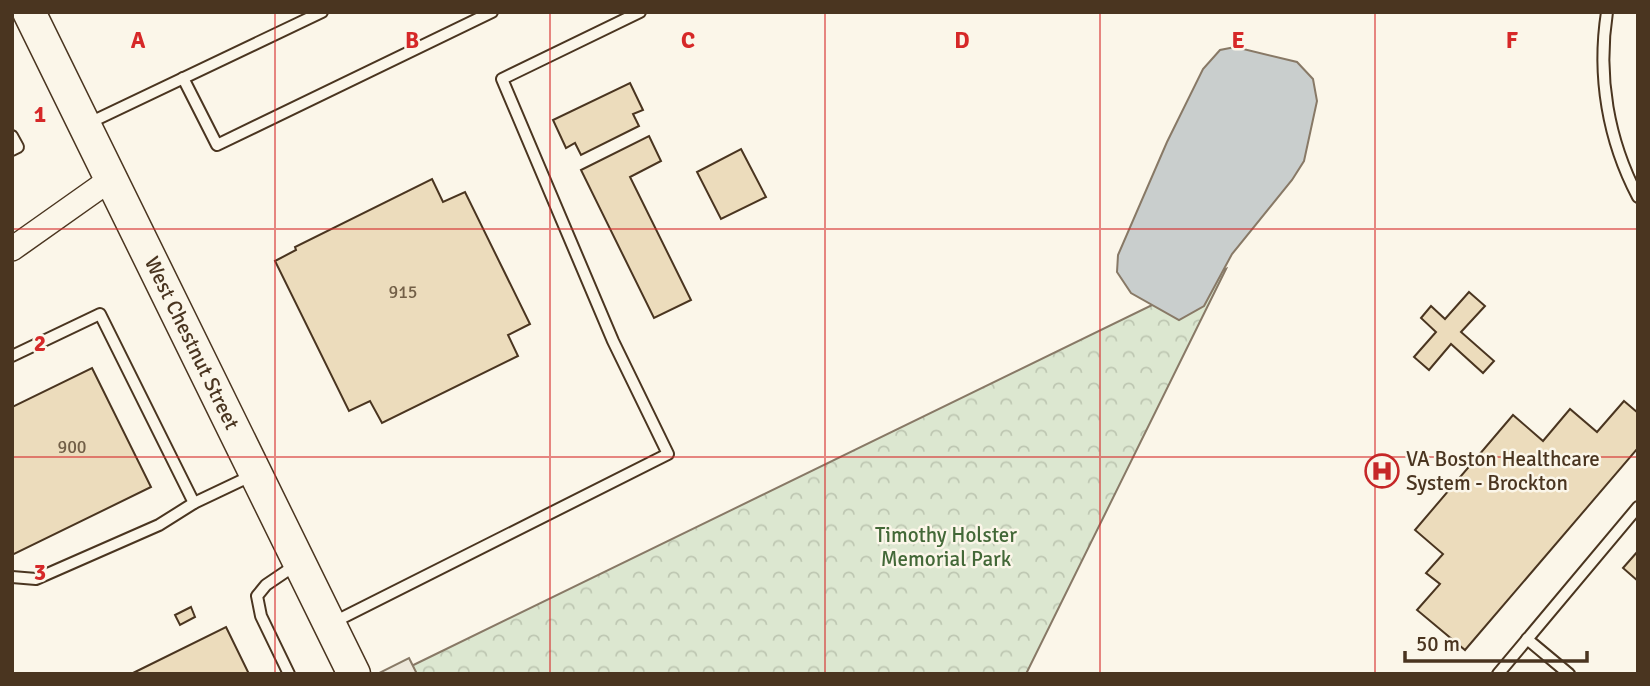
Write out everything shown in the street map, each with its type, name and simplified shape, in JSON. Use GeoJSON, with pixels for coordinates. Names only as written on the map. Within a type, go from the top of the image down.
{"type":"FeatureCollection","features":[{"type":"Feature","properties":{"kind":"main road","name":"West Chestnut Street"},"geometry":{"type":"LineString","coordinates":[[29,12],[354,674]]}},
{"type":"Feature","properties":{"kind":"street"},"geometry":{"type":"LineString","coordinates":[[12,249],[111,179]]}},
{"type":"Feature","properties":{"kind":"lane"},"geometry":{"type":"LineString","coordinates":[[85,125],[322,12]]}},
{"type":"Feature","properties":{"kind":"lane"},"geometry":{"type":"LineString","coordinates":[[183,78],[217,145],[492,12]]}},
{"type":"Feature","properties":{"kind":"lane"},"geometry":{"type":"LineString","coordinates":[[330,624],[668,454],[613,341],[502,79],[640,12]]}},
{"type":"Feature","properties":{"kind":"lane"},"geometry":{"type":"LineString","coordinates":[[1607,12],[1602,51],[1607,110],[1620,156],[1638,197]]}},
{"type":"Feature","properties":{"kind":"lane"},"geometry":{"type":"LineString","coordinates":[[12,136],[18,147],[12,150]]}},
{"type":"Feature","properties":{"kind":"lane"},"geometry":{"type":"LineString","coordinates":[[12,356],[100,314],[194,503]]}},
{"type":"Feature","properties":{"kind":"lane"},"geometry":{"type":"LineString","coordinates":[[12,577],[36,579],[159,525],[194,503],[256,473]]}},
{"type":"Feature","properties":{"kind":"lane"},"geometry":{"type":"LineString","coordinates":[[1497,674],[1638,507]]}},
{"type":"Feature","properties":{"kind":"lane"},"geometry":{"type":"LineString","coordinates":[[289,674],[261,616],[257,596],[266,585],[300,562]]}},
{"type":"Feature","properties":{"kind":"lane"},"geometry":{"type":"LineString","coordinates":[[1527,639],[1569,674]]}},
{"type":"Feature","properties":{"kind":"green space","name":"Timothy Holster Memorial Park"},"geometry":{"type":"Polygon","coordinates":[[[1226,269],[1026,674],[395,674],[1226,269]]]}},
{"type":"Feature","properties":{"kind":"shaded area"},"geometry":{"type":"Polygon","coordinates":[[[1235,47],[1297,62],[1313,79],[1317,101],[1304,161],[1292,180],[1232,254],[1204,306],[1179,320],[1131,293],[1117,272],[1118,255],[1167,142],[1203,69],[1220,50],[1235,47]]]}},
{"type":"Feature","properties":{"kind":"shaded area"},"geometry":{"type":"Polygon","coordinates":[[[409,658],[417,674],[379,674],[379,673],[409,658]]]}},
{"type":"Feature","properties":{"kind":"building"},"geometry":{"type":"Polygon","coordinates":[[[630,83],[643,110],[633,114],[639,126],[581,155],[575,143],[566,148],[553,120],[630,83]]]}},
{"type":"Feature","properties":{"kind":"building"},"geometry":{"type":"Polygon","coordinates":[[[649,136],[661,161],[630,177],[691,300],[654,318],[581,170],[649,136]]]}},
{"type":"Feature","properties":{"kind":"building"},"geometry":{"type":"Polygon","coordinates":[[[741,149],[766,197],[721,219],[697,172],[741,149]]]}},
{"type":"Feature","properties":{"kind":"building"},"geometry":{"type":"Polygon","coordinates":[[[432,179],[443,202],[465,192],[530,324],[508,335],[518,356],[382,423],[370,401],[349,411],[275,261],[296,250],[295,247],[432,179]]]}},
{"type":"Feature","properties":{"kind":"building"},"geometry":{"type":"Polygon","coordinates":[[[1469,292],[1485,306],[1461,332],[1494,361],[1483,373],[1451,344],[1429,370],[1414,357],[1436,332],[1421,318],[1431,306],[1445,319],[1469,292]]]}},
{"type":"Feature","properties":{"kind":"building"},"geometry":{"type":"Polygon","coordinates":[[[92,368],[151,487],[12,555],[12,407],[92,368]]]}},
{"type":"Feature","properties":{"kind":"building"},"geometry":{"type":"Polygon","coordinates":[[[1624,401],[1638,413],[1638,448],[1465,650],[1417,610],[1440,584],[1426,573],[1443,554],[1415,530],[1513,415],[1543,441],[1570,409],[1597,432],[1624,401]]]}},
{"type":"Feature","properties":{"kind":"building"},"geometry":{"type":"Polygon","coordinates":[[[1638,551],[1638,581],[1623,568],[1638,551]]]}},
{"type":"Feature","properties":{"kind":"building"},"geometry":{"type":"Polygon","coordinates":[[[191,607],[195,617],[180,625],[175,615],[191,607]]]}},
{"type":"Feature","properties":{"kind":"building"},"geometry":{"type":"Polygon","coordinates":[[[226,627],[249,674],[131,674],[226,627]]]}},
{"type":"Feature","properties":{"kind":"place","name":"VA Boston Healthcare System - Brockton"},"geometry":{"type":"Point","coordinates":[1382,471]}}]}
